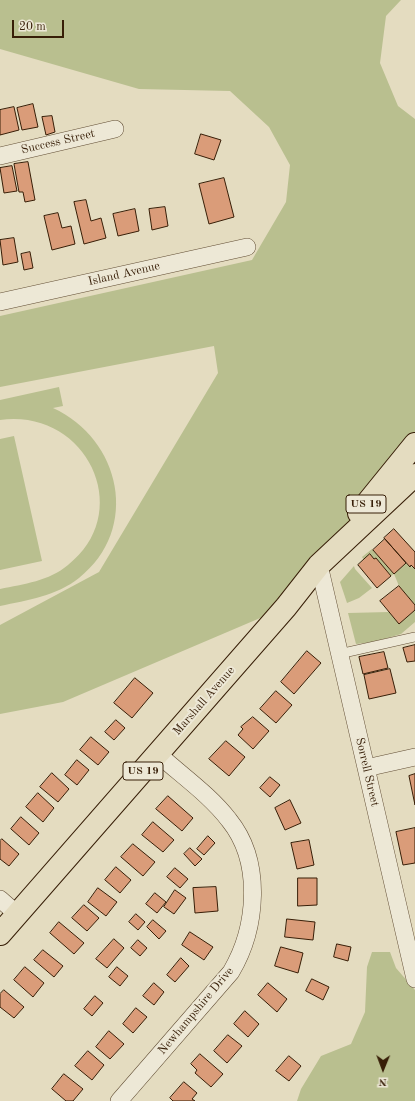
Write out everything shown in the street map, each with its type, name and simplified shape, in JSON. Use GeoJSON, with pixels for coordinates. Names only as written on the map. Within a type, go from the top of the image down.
{"type":"FeatureCollection","features":[{"type":"Feature","properties":{"kind":"main road","name":"US 19"},"geometry":{"type":"LineString","coordinates":[[319,565],[391,472],[415,444]]}},
{"type":"Feature","properties":{"kind":"main road","name":"Marshall Avenue"},"geometry":{"type":"LineString","coordinates":[[0,934],[286,607],[319,565],[415,475]]}},
{"type":"Feature","properties":{"kind":"street","name":"Success Street"},"geometry":{"type":"LineString","coordinates":[[0,156],[115,129]]}},
{"type":"Feature","properties":{"kind":"street","name":"Island Avenue"},"geometry":{"type":"LineString","coordinates":[[0,302],[247,247]]}},
{"type":"Feature","properties":{"kind":"street","name":"Sorrell Street"},"geometry":{"type":"LineString","coordinates":[[319,565],[415,979]]}},
{"type":"Feature","properties":{"kind":"street","name":"Newhampshire Drive"},"geometry":{"type":"LineString","coordinates":[[119,1101],[231,972],[242,952],[251,922],[252,883],[246,854],[238,833],[220,809],[158,754]]}},
{"type":"Feature","properties":{"kind":"street"},"geometry":{"type":"LineString","coordinates":[[366,768],[415,757]]}},
{"type":"Feature","properties":{"kind":"street"},"geometry":{"type":"LineString","coordinates":[[0,899],[18,914]]}},
{"type":"Feature","properties":{"kind":"lane"},"geometry":{"type":"LineString","coordinates":[[339,654],[413,636]]}},
{"type":"Feature","properties":{"kind":"green space"},"geometry":{"type":"Polygon","coordinates":[[[0,0],[401,0],[386,16],[380,63],[398,106],[415,119],[415,444],[286,607],[63,702],[0,714],[0,625],[99,572],[218,373],[214,346],[0,387],[0,316],[252,260],[286,202],[290,165],[269,127],[230,91],[139,89],[0,49],[0,0]]]}},
{"type":"Feature","properties":{"kind":"green space"},"geometry":{"type":"Polygon","coordinates":[[[59,387],[63,406],[53,408],[76,422],[94,441],[107,462],[115,486],[116,511],[111,535],[98,558],[79,578],[70,584],[51,593],[21,602],[0,606],[0,589],[53,575],[68,565],[88,543],[98,518],[99,493],[92,468],[78,447],[57,430],[31,421],[0,420],[0,400],[59,387]]]}},
{"type":"Feature","properties":{"kind":"green space"},"geometry":{"type":"Polygon","coordinates":[[[14,436],[42,561],[0,570],[0,439],[14,436]]]}},
{"type":"Feature","properties":{"kind":"green space"},"geometry":{"type":"Polygon","coordinates":[[[372,549],[394,574],[391,576],[376,558],[374,559],[370,555],[364,560],[362,557],[372,549]]]}},
{"type":"Feature","properties":{"kind":"green space"},"geometry":{"type":"Polygon","coordinates":[[[406,563],[415,569],[415,605],[399,586],[394,574],[406,563]]]}},
{"type":"Feature","properties":{"kind":"green space"},"geometry":{"type":"Polygon","coordinates":[[[354,566],[372,588],[359,598],[347,603],[340,582],[354,566]]]}},
{"type":"Feature","properties":{"kind":"green space"},"geometry":{"type":"Polygon","coordinates":[[[415,610],[415,622],[401,634],[374,642],[356,644],[348,613],[389,612],[399,623],[415,610]]]}},
{"type":"Feature","properties":{"kind":"green space"},"geometry":{"type":"Polygon","coordinates":[[[372,952],[390,952],[396,968],[415,990],[415,1101],[297,1101],[301,1089],[321,1056],[351,1044],[365,1012],[367,967],[372,952]]]}},
{"type":"Feature","properties":{"kind":"building"},"geometry":{"type":"Polygon","coordinates":[[[33,104],[38,127],[22,130],[17,108],[33,104]]]}},
{"type":"Feature","properties":{"kind":"building"},"geometry":{"type":"Polygon","coordinates":[[[14,107],[19,130],[0,135],[0,110],[14,107]]]}},
{"type":"Feature","properties":{"kind":"building"},"geometry":{"type":"Polygon","coordinates":[[[52,116],[55,132],[46,135],[42,117],[52,116]]]}},
{"type":"Feature","properties":{"kind":"building"},"geometry":{"type":"Polygon","coordinates":[[[201,134],[221,140],[214,160],[195,154],[201,134]]]}},
{"type":"Feature","properties":{"kind":"building"},"geometry":{"type":"Polygon","coordinates":[[[28,162],[35,200],[25,202],[23,192],[19,192],[14,164],[28,162]]]}},
{"type":"Feature","properties":{"kind":"building"},"geometry":{"type":"Polygon","coordinates":[[[12,166],[17,191],[4,193],[0,168],[12,166]]]}},
{"type":"Feature","properties":{"kind":"building"},"geometry":{"type":"Polygon","coordinates":[[[224,178],[234,217],[209,224],[199,184],[224,178]]]}},
{"type":"Feature","properties":{"kind":"building"},"geometry":{"type":"Polygon","coordinates":[[[86,200],[91,221],[101,218],[106,238],[84,244],[74,202],[86,200]]]}},
{"type":"Feature","properties":{"kind":"building"},"geometry":{"type":"Polygon","coordinates":[[[165,207],[168,226],[152,230],[149,209],[165,207]]]}},
{"type":"Feature","properties":{"kind":"building"},"geometry":{"type":"Polygon","coordinates":[[[135,209],[139,231],[118,236],[113,214],[135,209]]]}},
{"type":"Feature","properties":{"kind":"building"},"geometry":{"type":"Polygon","coordinates":[[[58,213],[62,228],[71,226],[75,244],[52,250],[44,216],[58,213]]]}},
{"type":"Feature","properties":{"kind":"building"},"geometry":{"type":"Polygon","coordinates":[[[14,238],[18,262],[3,265],[0,240],[14,238]]]}},
{"type":"Feature","properties":{"kind":"building"},"geometry":{"type":"Polygon","coordinates":[[[30,252],[33,268],[24,270],[21,254],[30,252]]]}},
{"type":"Feature","properties":{"kind":"building"},"geometry":{"type":"Polygon","coordinates":[[[394,529],[415,552],[415,569],[411,565],[410,567],[384,538],[394,529]]]}},
{"type":"Feature","properties":{"kind":"building"},"geometry":{"type":"Polygon","coordinates":[[[385,539],[406,563],[394,574],[373,550],[385,539]]]}},
{"type":"Feature","properties":{"kind":"building"},"geometry":{"type":"Polygon","coordinates":[[[370,554],[374,559],[376,558],[391,576],[377,588],[358,565],[370,554]]]}},
{"type":"Feature","properties":{"kind":"building"},"geometry":{"type":"Polygon","coordinates":[[[399,586],[415,605],[415,610],[399,624],[380,601],[399,586]]]}},
{"type":"Feature","properties":{"kind":"building"},"geometry":{"type":"Polygon","coordinates":[[[415,645],[415,661],[407,662],[403,648],[415,645]]]}},
{"type":"Feature","properties":{"kind":"building"},"geometry":{"type":"Polygon","coordinates":[[[307,651],[321,663],[294,694],[281,682],[307,651]]]}},
{"type":"Feature","properties":{"kind":"building"},"geometry":{"type":"Polygon","coordinates":[[[384,652],[388,668],[363,674],[359,657],[384,652]]]}},
{"type":"Feature","properties":{"kind":"building"},"geometry":{"type":"Polygon","coordinates":[[[390,669],[396,693],[369,699],[364,675],[390,669]]]}},
{"type":"Feature","properties":{"kind":"building"},"geometry":{"type":"Polygon","coordinates":[[[135,678],[153,693],[132,718],[114,703],[135,678]]]}},
{"type":"Feature","properties":{"kind":"building"},"geometry":{"type":"Polygon","coordinates":[[[276,691],[292,705],[276,723],[260,709],[276,691]]]}},
{"type":"Feature","properties":{"kind":"building"},"geometry":{"type":"Polygon","coordinates":[[[253,717],[269,731],[253,749],[238,735],[243,729],[241,727],[253,717]]]}},
{"type":"Feature","properties":{"kind":"building"},"geometry":{"type":"Polygon","coordinates":[[[116,720],[125,728],[114,740],[105,732],[116,720]]]}},
{"type":"Feature","properties":{"kind":"building"},"geometry":{"type":"Polygon","coordinates":[[[91,737],[109,752],[98,765],[80,750],[91,737]]]}},
{"type":"Feature","properties":{"kind":"building"},"geometry":{"type":"Polygon","coordinates":[[[226,741],[245,757],[229,776],[209,759],[226,741]]]}},
{"type":"Feature","properties":{"kind":"building"},"geometry":{"type":"Polygon","coordinates":[[[77,760],[89,770],[77,785],[65,775],[77,760]]]}},
{"type":"Feature","properties":{"kind":"building"},"geometry":{"type":"Polygon","coordinates":[[[52,773],[69,789],[58,802],[40,787],[52,773]]]}},
{"type":"Feature","properties":{"kind":"building"},"geometry":{"type":"Polygon","coordinates":[[[415,774],[415,805],[409,776],[415,774]]]}},
{"type":"Feature","properties":{"kind":"building"},"geometry":{"type":"Polygon","coordinates":[[[270,777],[280,785],[270,797],[260,788],[270,777]]]}},
{"type":"Feature","properties":{"kind":"building"},"geometry":{"type":"Polygon","coordinates":[[[38,793],[54,808],[43,822],[26,807],[38,793]]]}},
{"type":"Feature","properties":{"kind":"building"},"geometry":{"type":"Polygon","coordinates":[[[168,796],[193,818],[182,831],[156,809],[168,796]]]}},
{"type":"Feature","properties":{"kind":"building"},"geometry":{"type":"Polygon","coordinates":[[[290,800],[301,823],[285,830],[275,808],[290,800]]]}},
{"type":"Feature","properties":{"kind":"building"},"geometry":{"type":"Polygon","coordinates":[[[21,817],[39,833],[29,845],[11,829],[21,817]]]}},
{"type":"Feature","properties":{"kind":"building"},"geometry":{"type":"Polygon","coordinates":[[[153,822],[174,840],[163,852],[142,835],[153,822]]]}},
{"type":"Feature","properties":{"kind":"building"},"geometry":{"type":"Polygon","coordinates":[[[415,828],[415,863],[403,865],[396,832],[415,828]]]}},
{"type":"Feature","properties":{"kind":"building"},"geometry":{"type":"Polygon","coordinates":[[[208,836],[215,843],[204,855],[197,849],[208,836]]]}},
{"type":"Feature","properties":{"kind":"building"},"geometry":{"type":"Polygon","coordinates":[[[2,839],[19,854],[9,866],[0,859],[0,841],[2,839]]]}},
{"type":"Feature","properties":{"kind":"building"},"geometry":{"type":"Polygon","coordinates":[[[309,840],[314,865],[297,869],[291,843],[309,840]]]}},
{"type":"Feature","properties":{"kind":"building"},"geometry":{"type":"Polygon","coordinates":[[[133,844],[155,862],[143,876],[121,857],[133,844]]]}},
{"type":"Feature","properties":{"kind":"building"},"geometry":{"type":"Polygon","coordinates":[[[190,848],[202,859],[195,866],[184,854],[190,848]]]}},
{"type":"Feature","properties":{"kind":"building"},"geometry":{"type":"Polygon","coordinates":[[[116,867],[131,880],[120,893],[105,880],[116,867]]]}},
{"type":"Feature","properties":{"kind":"building"},"geometry":{"type":"Polygon","coordinates":[[[175,868],[188,879],[180,888],[167,877],[175,868]]]}},
{"type":"Feature","properties":{"kind":"building"},"geometry":{"type":"Polygon","coordinates":[[[298,878],[317,878],[317,905],[298,906],[298,878]]]}},
{"type":"Feature","properties":{"kind":"building"},"geometry":{"type":"Polygon","coordinates":[[[216,887],[218,911],[195,913],[193,888],[216,887]]]}},
{"type":"Feature","properties":{"kind":"building"},"geometry":{"type":"Polygon","coordinates":[[[98,888],[117,902],[106,916],[88,902],[98,888]]]}},
{"type":"Feature","properties":{"kind":"building"},"geometry":{"type":"Polygon","coordinates":[[[175,890],[186,898],[174,914],[164,907],[175,890]]]}},
{"type":"Feature","properties":{"kind":"building"},"geometry":{"type":"Polygon","coordinates":[[[155,893],[166,902],[157,913],[146,904],[155,893]]]}},
{"type":"Feature","properties":{"kind":"building"},"geometry":{"type":"Polygon","coordinates":[[[84,905],[99,918],[87,931],[72,918],[84,905]]]}},
{"type":"Feature","properties":{"kind":"building"},"geometry":{"type":"Polygon","coordinates":[[[136,914],[145,922],[138,930],[129,922],[136,914]]]}},
{"type":"Feature","properties":{"kind":"building"},"geometry":{"type":"Polygon","coordinates":[[[287,919],[315,922],[313,940],[285,937],[287,919]]]}},
{"type":"Feature","properties":{"kind":"building"},"geometry":{"type":"Polygon","coordinates":[[[153,920],[166,931],[159,939],[147,927],[153,920]]]}},
{"type":"Feature","properties":{"kind":"building"},"geometry":{"type":"Polygon","coordinates":[[[59,922],[84,943],[74,954],[50,933],[59,922]]]}},
{"type":"Feature","properties":{"kind":"building"},"geometry":{"type":"Polygon","coordinates":[[[190,932],[213,947],[204,960],[182,945],[190,932]]]}},
{"type":"Feature","properties":{"kind":"building"},"geometry":{"type":"Polygon","coordinates":[[[114,939],[124,948],[107,968],[96,959],[114,939]]]}},
{"type":"Feature","properties":{"kind":"building"},"geometry":{"type":"Polygon","coordinates":[[[138,940],[147,948],[140,956],[131,948],[138,940]]]}},
{"type":"Feature","properties":{"kind":"building"},"geometry":{"type":"Polygon","coordinates":[[[337,944],[351,947],[348,961],[334,957],[337,944]]]}},
{"type":"Feature","properties":{"kind":"building"},"geometry":{"type":"Polygon","coordinates":[[[281,947],[303,953],[298,973],[275,966],[281,947]]]}},
{"type":"Feature","properties":{"kind":"building"},"geometry":{"type":"Polygon","coordinates":[[[43,950],[63,966],[54,977],[34,960],[43,950]]]}},
{"type":"Feature","properties":{"kind":"building"},"geometry":{"type":"Polygon","coordinates":[[[181,958],[189,966],[175,982],[167,975],[181,958]]]}},
{"type":"Feature","properties":{"kind":"building"},"geometry":{"type":"Polygon","coordinates":[[[25,967],[44,983],[33,997],[14,980],[25,967]]]}},
{"type":"Feature","properties":{"kind":"building"},"geometry":{"type":"Polygon","coordinates":[[[117,967],[128,976],[120,986],[109,977],[117,967]]]}},
{"type":"Feature","properties":{"kind":"building"},"geometry":{"type":"Polygon","coordinates":[[[312,979],[329,987],[323,1000],[306,991],[312,979]]]}},
{"type":"Feature","properties":{"kind":"building"},"geometry":{"type":"Polygon","coordinates":[[[154,983],[164,992],[154,1005],[143,996],[154,983]]]}},
{"type":"Feature","properties":{"kind":"building"},"geometry":{"type":"Polygon","coordinates":[[[268,983],[287,999],[277,1012],[258,995],[268,983]]]}},
{"type":"Feature","properties":{"kind":"building"},"geometry":{"type":"Polygon","coordinates":[[[4,990],[24,1007],[14,1018],[0,1007],[0,994],[4,990]]]}},
{"type":"Feature","properties":{"kind":"building"},"geometry":{"type":"Polygon","coordinates":[[[95,996],[103,1003],[92,1016],[84,1009],[95,996]]]}},
{"type":"Feature","properties":{"kind":"building"},"geometry":{"type":"Polygon","coordinates":[[[136,1008],[147,1017],[133,1033],[123,1024],[136,1008]]]}},
{"type":"Feature","properties":{"kind":"building"},"geometry":{"type":"Polygon","coordinates":[[[245,1011],[259,1024],[248,1037],[234,1024],[245,1011]]]}},
{"type":"Feature","properties":{"kind":"building"},"geometry":{"type":"Polygon","coordinates":[[[109,1031],[124,1044],[110,1059],[96,1047],[109,1031]]]}},
{"type":"Feature","properties":{"kind":"building"},"geometry":{"type":"Polygon","coordinates":[[[228,1035],[242,1046],[227,1063],[214,1051],[228,1035]]]}},
{"type":"Feature","properties":{"kind":"building"},"geometry":{"type":"Polygon","coordinates":[[[88,1051],[104,1065],[92,1080],[75,1066],[88,1051]]]}},
{"type":"Feature","properties":{"kind":"building"},"geometry":{"type":"Polygon","coordinates":[[[200,1054],[223,1074],[211,1087],[195,1073],[197,1070],[191,1064],[200,1054]]]}},
{"type":"Feature","properties":{"kind":"building"},"geometry":{"type":"Polygon","coordinates":[[[289,1056],[301,1066],[289,1081],[276,1071],[289,1056]]]}},
{"type":"Feature","properties":{"kind":"building"},"geometry":{"type":"Polygon","coordinates":[[[64,1074],[83,1089],[73,1101],[66,1101],[52,1089],[64,1074]]]}},
{"type":"Feature","properties":{"kind":"building"},"geometry":{"type":"Polygon","coordinates":[[[184,1082],[197,1093],[192,1099],[195,1101],[173,1101],[170,1098],[184,1082]]]}}]}
